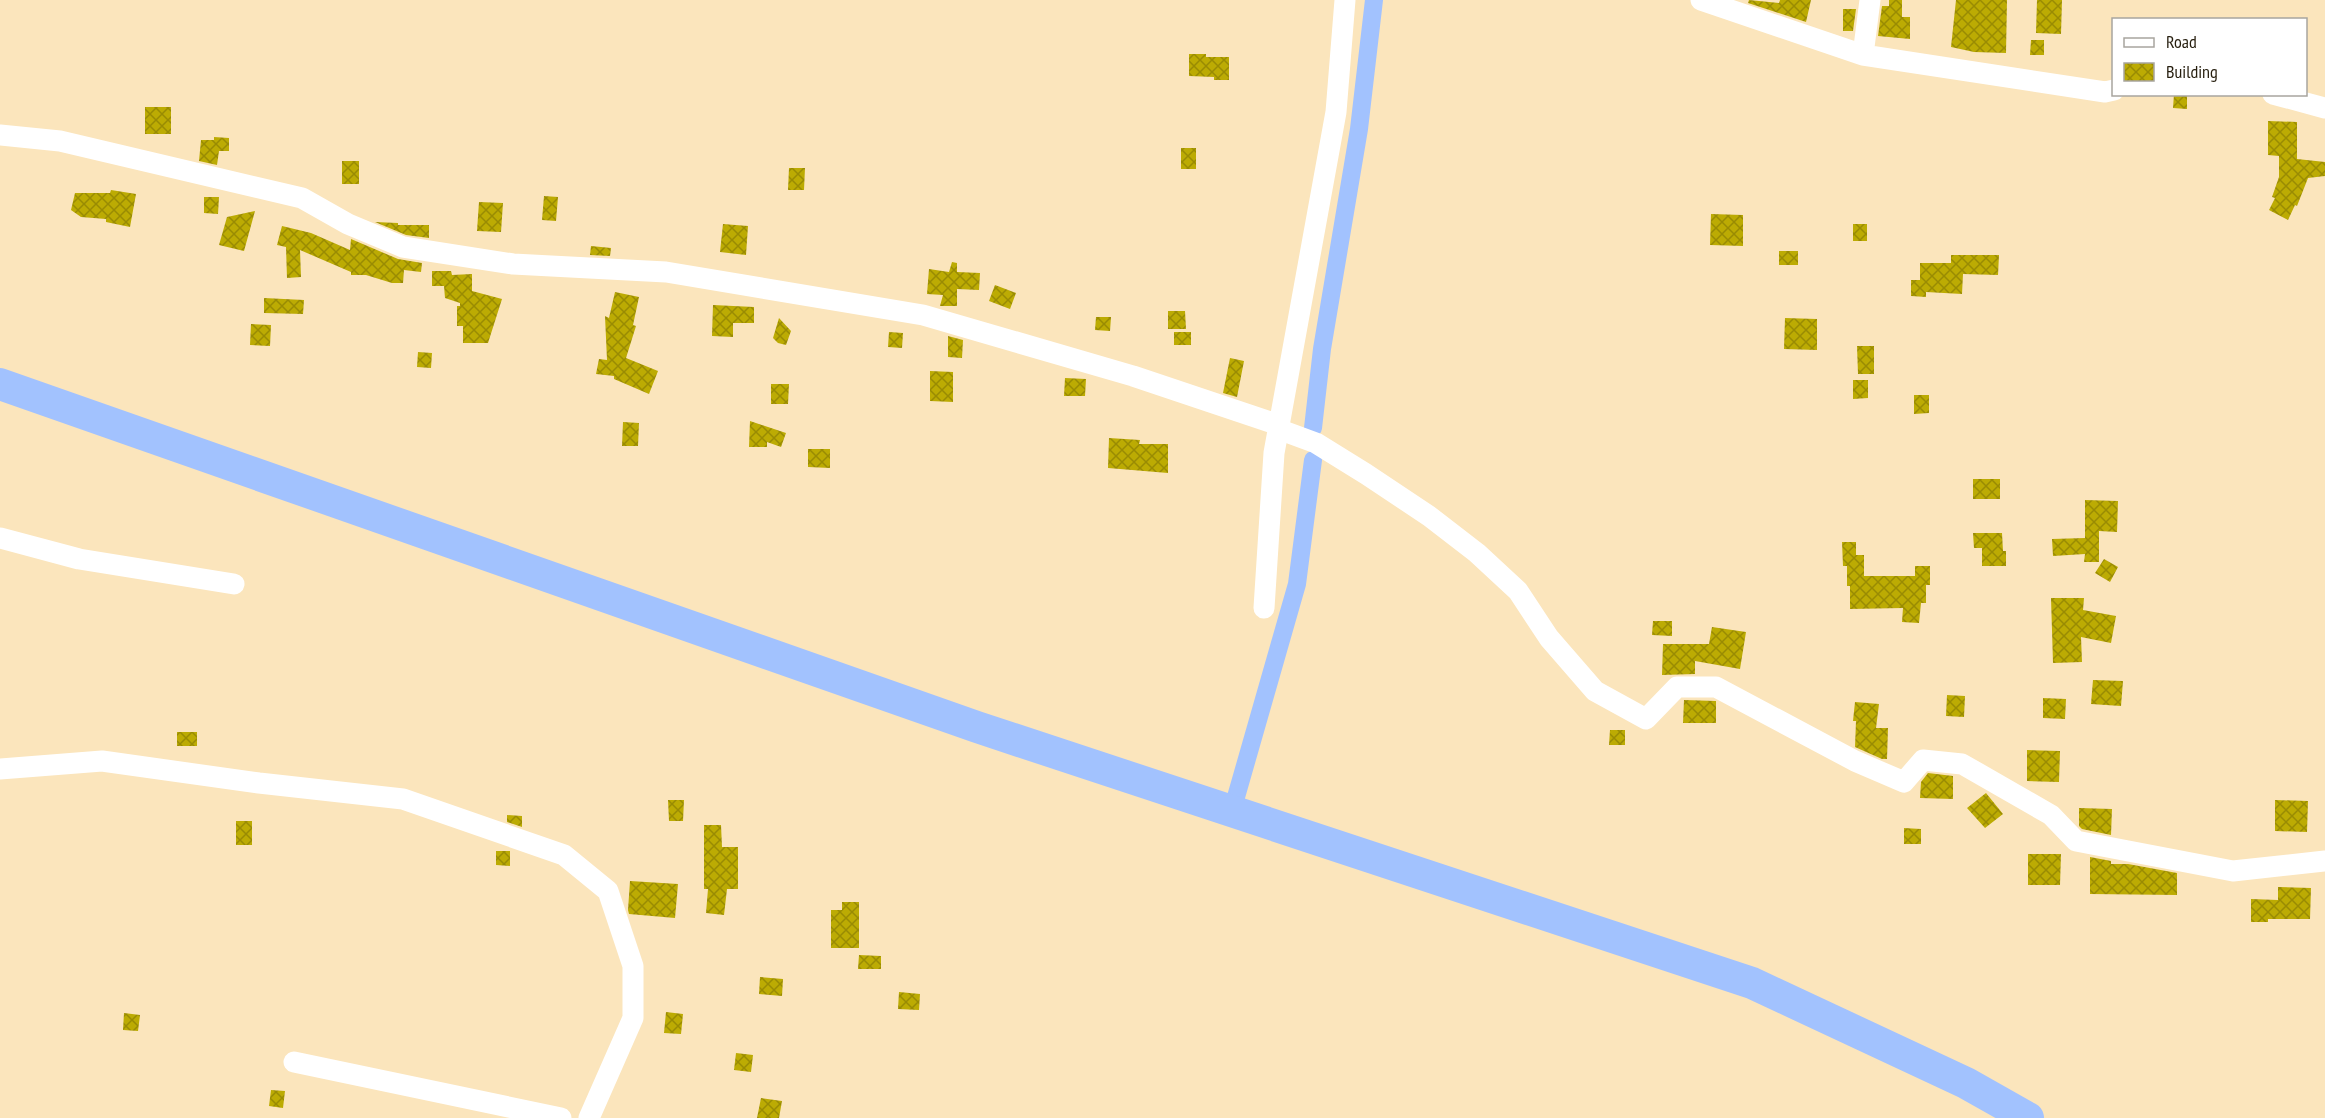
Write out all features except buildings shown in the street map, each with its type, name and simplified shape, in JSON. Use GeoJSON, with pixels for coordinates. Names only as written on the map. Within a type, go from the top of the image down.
{"type":"FeatureCollection","features":[{"type":"Feature","properties":{"kind":"street"},"geometry":{"type":"LineString","coordinates":[[1264,608],[1274,453],[1336,112],[1345,0]]}},
{"type":"Feature","properties":{"kind":"street"},"geometry":{"type":"LineString","coordinates":[[1701,0],[1863,55],[2105,92],[2112,90]]}},
{"type":"Feature","properties":{"kind":"street"},"geometry":{"type":"LineString","coordinates":[[1863,55],[1869,0]]}},
{"type":"Feature","properties":{"kind":"street"},"geometry":{"type":"LineString","coordinates":[[2280,96],[2325,108]]}},
{"type":"Feature","properties":{"kind":"street"},"geometry":{"type":"LineString","coordinates":[[0,135],[60,141],[302,198],[348,224],[404,247],[513,264],[666,272],[923,315],[1133,376],[1279,427],[1316,443],[1429,516],[1477,553],[1518,591],[1549,638],[1595,691],[1646,719],[1677,687],[1716,687],[1855,761],[1904,782],[1923,760],[1962,764],[2051,815],[2076,841],[2233,872],[2325,861]]}},
{"type":"Feature","properties":{"kind":"street"},"geometry":{"type":"LineString","coordinates":[[0,538],[80,559],[234,584]]}},
{"type":"Feature","properties":{"kind":"street"},"geometry":{"type":"LineString","coordinates":[[0,769],[102,761],[259,783],[404,799],[564,855],[608,891],[633,966],[633,1018],[589,1118]]}},
{"type":"Feature","properties":{"kind":"street"},"geometry":{"type":"LineString","coordinates":[[294,1062],[561,1118]]}},
{"type":"Feature","properties":{"kind":"waterway"},"geometry":{"type":"LineString","coordinates":[[1313,428],[1322,349],[1359,129],[1374,0]]}},
{"type":"Feature","properties":{"kind":"waterway"},"geometry":{"type":"LineString","coordinates":[[0,384],[977,727],[1752,983],[1966,1083],[2028,1118]]}},
{"type":"Feature","properties":{"kind":"waterway"},"geometry":{"type":"LineString","coordinates":[[1232,811],[1297,584],[1313,460]]}}]}
